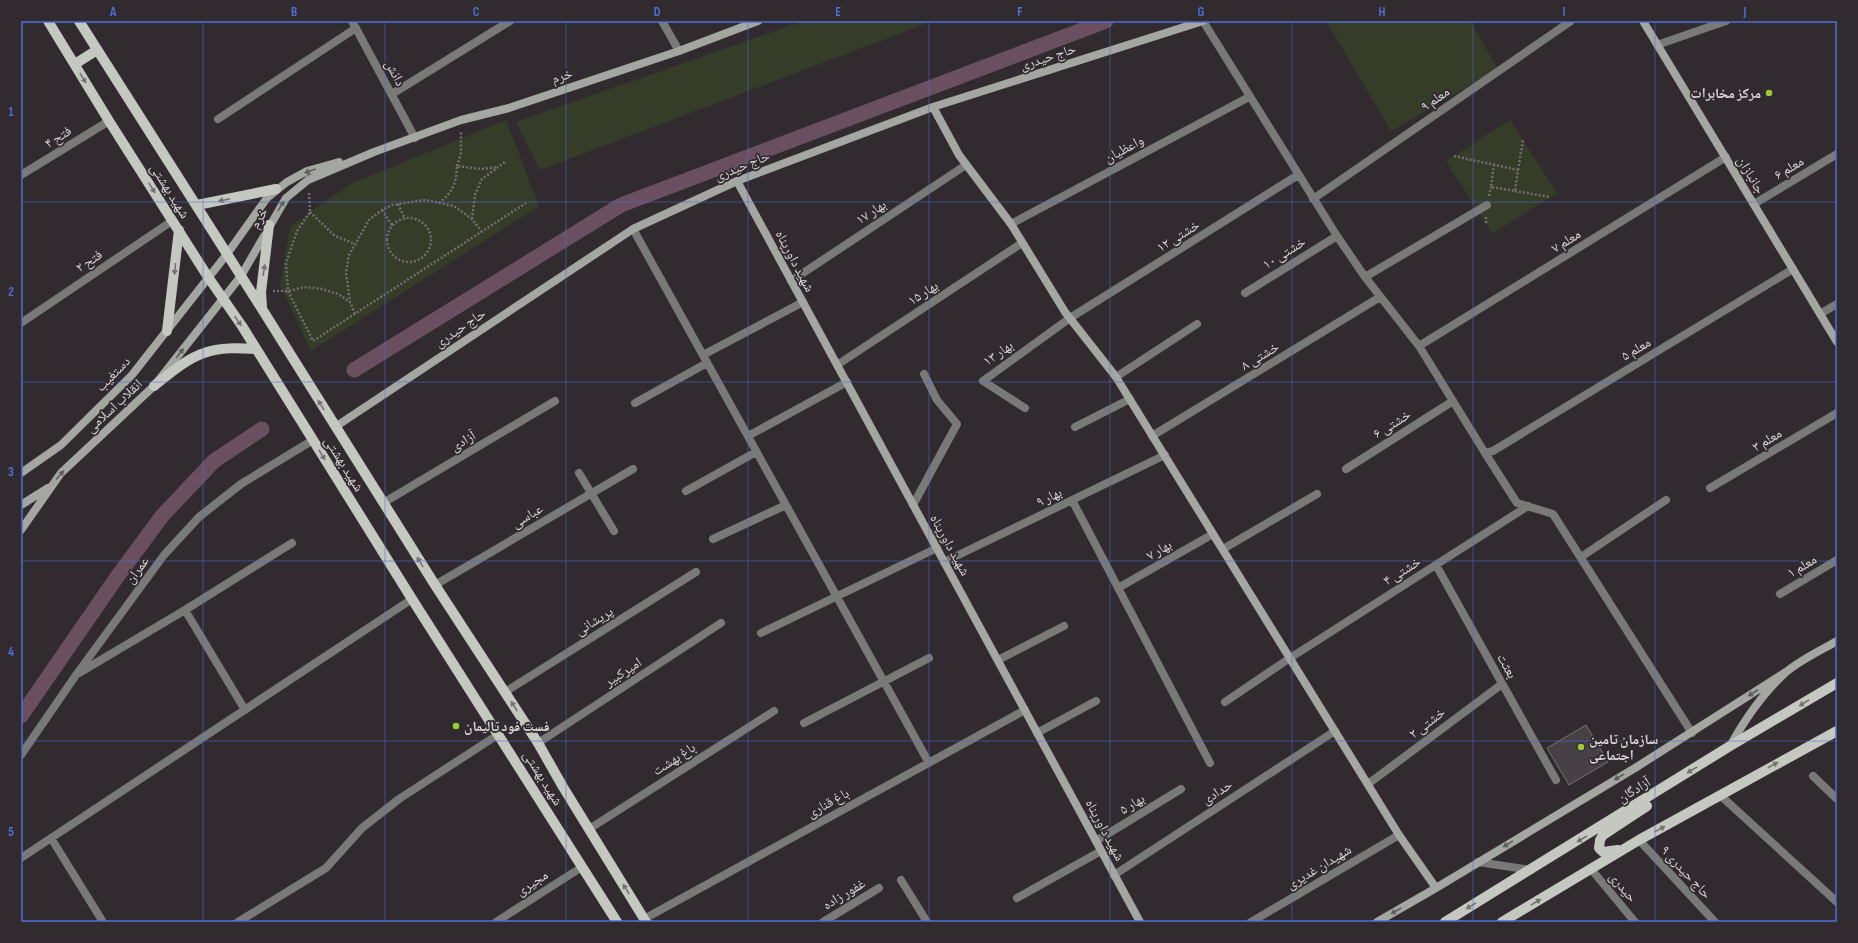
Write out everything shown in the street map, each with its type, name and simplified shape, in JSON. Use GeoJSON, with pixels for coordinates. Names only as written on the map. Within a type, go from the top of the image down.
{"type":"FeatureCollection","features":[{"type":"Feature","properties":{"kind":"main road","name":"شهید بهشتی"},"geometry":{"type":"LineString","coordinates":[[48,21],[172,221],[256,349],[412,599],[617,922]]}},
{"type":"Feature","properties":{"kind":"main road","name":"شهید بهشتی"},"geometry":{"type":"LineString","coordinates":[[79,21],[197,205],[435,585],[538,743],[645,921]]}},
{"type":"Feature","properties":{"kind":"main road"},"geometry":{"type":"LineString","coordinates":[[75,64],[97,50]]}},
{"type":"Feature","properties":{"kind":"main road"},"geometry":{"type":"LineString","coordinates":[[197,205],[276,189]]}},
{"type":"Feature","properties":{"kind":"main road"},"geometry":{"type":"LineString","coordinates":[[262,309],[261,292],[269,225]]}},
{"type":"Feature","properties":{"kind":"main road"},"geometry":{"type":"LineString","coordinates":[[167,331],[178,230]]}},
{"type":"Feature","properties":{"kind":"main road"},"geometry":{"type":"LineString","coordinates":[[154,386],[187,361],[203,353],[220,349],[256,349]]}},
{"type":"Feature","properties":{"kind":"main road","name":"آزادگان"},"geometry":{"type":"LineString","coordinates":[[1445,922],[1730,746],[1837,683]]}},
{"type":"Feature","properties":{"kind":"main road"},"geometry":{"type":"LineString","coordinates":[[1502,922],[1516,919],[1625,848],[1837,731]]}},
{"type":"Feature","properties":{"kind":"main road"},"geometry":{"type":"LineString","coordinates":[[1625,848],[1603,852],[1599,848],[1600,840],[1603,835],[1668,792],[1678,779]]}},
{"type":"Feature","properties":{"kind":"street"},"geometry":{"type":"LineString","coordinates":[[392,94],[510,21]]}},
{"type":"Feature","properties":{"kind":"street"},"geometry":{"type":"LineString","coordinates":[[662,21],[679,51]]}},
{"type":"Feature","properties":{"kind":"street","name":"خرم"},"geometry":{"type":"LineString","coordinates":[[208,277],[227,254],[267,198],[276,189],[307,171],[374,152],[461,120],[509,108],[679,51],[758,21]]}},
{"type":"Feature","properties":{"kind":"street"},"geometry":{"type":"LineString","coordinates":[[1203,21],[1337,236],[1365,277],[1419,346],[1453,401],[1489,452],[1517,503],[1553,514],[1692,732]]}},
{"type":"Feature","properties":{"kind":"street","name":"حاج حیدری"},"geometry":{"type":"LineString","coordinates":[[335,427],[633,229],[737,181],[933,107],[1203,21]]}},
{"type":"Feature","properties":{"kind":"street","name":"معلم ۹"},"geometry":{"type":"LineString","coordinates":[[1314,199],[1570,21]]}},
{"type":"Feature","properties":{"kind":"street","name":"جانبازان"},"geometry":{"type":"LineString","coordinates":[[1642,21],[1837,342]]}},
{"type":"Feature","properties":{"kind":"street"},"geometry":{"type":"LineString","coordinates":[[1657,45],[1726,21]]}},
{"type":"Feature","properties":{"kind":"street"},"geometry":{"type":"LineString","coordinates":[[218,118],[354,25]]}},
{"type":"Feature","properties":{"kind":"street","name":"دانش"},"geometry":{"type":"LineString","coordinates":[[354,25],[415,138]]}},
{"type":"Feature","properties":{"kind":"street","name":"واعظیان"},"geometry":{"type":"LineString","coordinates":[[1011,224],[1249,97]]}},
{"type":"Feature","properties":{"kind":"street"},"geometry":{"type":"LineString","coordinates":[[933,107],[958,155],[1011,224],[1070,318],[1116,377],[1399,835],[1436,888]]}},
{"type":"Feature","properties":{"kind":"street","name":"فتح ۴"},"geometry":{"type":"LineString","coordinates":[[21,175],[109,121]]}},
{"type":"Feature","properties":{"kind":"street","name":"خرم"},"geometry":{"type":"LineString","coordinates":[[223,298],[241,276],[269,225],[286,198],[308,180],[374,152]]}},
{"type":"Feature","properties":{"kind":"street","name":"معلم ۶"},"geometry":{"type":"LineString","coordinates":[[1754,204],[1837,154]]}},
{"type":"Feature","properties":{"kind":"street","name":"معلم ۷"},"geometry":{"type":"LineString","coordinates":[[1419,346],[1726,157]]}},
{"type":"Feature","properties":{"kind":"street","name":"بهار ۱۷"},"geometry":{"type":"LineString","coordinates":[[792,281],[966,165]]}},
{"type":"Feature","properties":{"kind":"street","name":"خشتی ۱۲"},"geometry":{"type":"LineString","coordinates":[[1070,318],[1298,175]]}},
{"type":"Feature","properties":{"kind":"street","name":"شهید داورپناه"},"geometry":{"type":"LineString","coordinates":[[737,181],[1140,922]]}},
{"type":"Feature","properties":{"kind":"street"},"geometry":{"type":"LineString","coordinates":[[1365,277],[1487,205]]}},
{"type":"Feature","properties":{"kind":"street","name":"فتح ۲"},"geometry":{"type":"LineString","coordinates":[[21,323],[172,221]]}},
{"type":"Feature","properties":{"kind":"street"},"geometry":{"type":"LineString","coordinates":[[633,229],[929,763]]}},
{"type":"Feature","properties":{"kind":"street","name":"خشتی ۱۰"},"geometry":{"type":"LineString","coordinates":[[1245,293],[1337,236]]}},
{"type":"Feature","properties":{"kind":"street","name":"بهار ۱۵"},"geometry":{"type":"LineString","coordinates":[[837,365],[1022,243]]}},
{"type":"Feature","properties":{"kind":"street","name":"معلم ۵"},"geometry":{"type":"LineString","coordinates":[[1489,452],[1793,269]]}},
{"type":"Feature","properties":{"kind":"street","name":"دستغیب"},"geometry":{"type":"LineString","coordinates":[[21,473],[61,445],[132,374],[208,277]]}},
{"type":"Feature","properties":{"kind":"street","name":"خشتی ۸"},"geometry":{"type":"LineString","coordinates":[[1152,436],[1380,297]]}},
{"type":"Feature","properties":{"kind":"street","name":"انقلاب اسلامی"},"geometry":{"type":"LineString","coordinates":[[21,530],[61,473],[154,386],[223,298]]}},
{"type":"Feature","properties":{"kind":"street"},"geometry":{"type":"LineString","coordinates":[[702,355],[803,302]]}},
{"type":"Feature","properties":{"kind":"street"},"geometry":{"type":"LineString","coordinates":[[1820,314],[1837,304]]}},
{"type":"Feature","properties":{"kind":"street","name":"بهار ۱۳"},"geometry":{"type":"LineString","coordinates":[[1025,408],[983,381],[1070,318]]}},
{"type":"Feature","properties":{"kind":"street"},"geometry":{"type":"LineString","coordinates":[[1116,377],[1197,324]]}},
{"type":"Feature","properties":{"kind":"street"},"geometry":{"type":"LineString","coordinates":[[636,403],[707,363]]}},
{"type":"Feature","properties":{"kind":"street"},"geometry":{"type":"LineString","coordinates":[[913,505],[957,424],[937,400],[924,374]]}},
{"type":"Feature","properties":{"kind":"street"},"geometry":{"type":"LineString","coordinates":[[748,436],[846,382]]}},
{"type":"Feature","properties":{"kind":"street"},"geometry":{"type":"LineString","coordinates":[[1075,427],[1130,399]]}},
{"type":"Feature","properties":{"kind":"street","name":"آزادی"},"geometry":{"type":"LineString","coordinates":[[383,503],[555,401]]}},
{"type":"Feature","properties":{"kind":"street","name":"خشتی ۶"},"geometry":{"type":"LineString","coordinates":[[1346,469],[1453,401]]}},
{"type":"Feature","properties":{"kind":"street","name":"معلم ۳"},"geometry":{"type":"LineString","coordinates":[[1710,488],[1837,413]]}},
{"type":"Feature","properties":{"kind":"street","name":"عمران"},"geometry":{"type":"LineString","coordinates":[[21,755],[76,675],[164,555],[199,517],[240,484],[313,440]]}},
{"type":"Feature","properties":{"kind":"street"},"geometry":{"type":"LineString","coordinates":[[686,491],[756,452]]}},
{"type":"Feature","properties":{"kind":"street","name":"بهار ۹"},"geometry":{"type":"LineString","coordinates":[[944,562],[1165,456]]}},
{"type":"Feature","properties":{"kind":"street","name":"عباسی"},"geometry":{"type":"LineString","coordinates":[[435,585],[633,469]]}},
{"type":"Feature","properties":{"kind":"street"},"geometry":{"type":"LineString","coordinates":[[579,473],[614,531]]}},
{"type":"Feature","properties":{"kind":"street"},"geometry":{"type":"LineString","coordinates":[[21,505],[50,487]]}},
{"type":"Feature","properties":{"kind":"street"},"geometry":{"type":"LineString","coordinates":[[1222,549],[1317,494]]}},
{"type":"Feature","properties":{"kind":"street"},"geometry":{"type":"LineString","coordinates":[[1072,500],[1210,763]]}},
{"type":"Feature","properties":{"kind":"street"},"geometry":{"type":"LineString","coordinates":[[1580,557],[1666,500]]}},
{"type":"Feature","properties":{"kind":"street"},"geometry":{"type":"LineString","coordinates":[[713,539],[786,505]]}},
{"type":"Feature","properties":{"kind":"street","name":"خشتی ۴"},"geometry":{"type":"LineString","coordinates":[[1290,658],[1528,506]]}},
{"type":"Feature","properties":{"kind":"street","name":"بهار ۷"},"geometry":{"type":"LineString","coordinates":[[1118,588],[1213,534]]}},
{"type":"Feature","properties":{"kind":"street"},"geometry":{"type":"LineString","coordinates":[[76,675],[185,610],[292,543]]}},
{"type":"Feature","properties":{"kind":"street"},"geometry":{"type":"LineString","coordinates":[[761,633],[937,548]]}},
{"type":"Feature","properties":{"kind":"street","name":"معلم ۱"},"geometry":{"type":"LineString","coordinates":[[1780,594],[1837,560]]}},
{"type":"Feature","properties":{"kind":"street","name":"بعثت"},"geometry":{"type":"LineString","coordinates":[[1436,565],[1556,780]]}},
{"type":"Feature","properties":{"kind":"street","name":"پریشانی"},"geometry":{"type":"LineString","coordinates":[[505,692],[696,572]]}},
{"type":"Feature","properties":{"kind":"street"},"geometry":{"type":"LineString","coordinates":[[21,858],[412,599]]}},
{"type":"Feature","properties":{"kind":"street"},"geometry":{"type":"LineString","coordinates":[[185,610],[245,710]]}},
{"type":"Feature","properties":{"kind":"street","name":"امیرکبیر"},"geometry":{"type":"LineString","coordinates":[[538,743],[722,623]]}},
{"type":"Feature","properties":{"kind":"street"},"geometry":{"type":"LineString","coordinates":[[998,660],[1064,626]]}},
{"type":"Feature","properties":{"kind":"street"},"geometry":{"type":"LineString","coordinates":[[1377,922],[1436,888],[1692,732],[1837,640]]}},
{"type":"Feature","properties":{"kind":"street"},"geometry":{"type":"LineString","coordinates":[[804,723],[929,658]]}},
{"type":"Feature","properties":{"kind":"street"},"geometry":{"type":"LineString","coordinates":[[1225,702],[1290,658]]}},
{"type":"Feature","properties":{"kind":"street"},"geometry":{"type":"LineString","coordinates":[[1730,746],[1742,723],[1758,702],[1786,672]]}},
{"type":"Feature","properties":{"kind":"street","name":"خشتی ۲"},"geometry":{"type":"LineString","coordinates":[[1368,784],[1502,684]]}},
{"type":"Feature","properties":{"kind":"street"},"geometry":{"type":"LineString","coordinates":[[1037,733],[1096,701]]}},
{"type":"Feature","properties":{"kind":"street","name":"باغ قناری"},"geometry":{"type":"LineString","coordinates":[[645,921],[1025,710]]}},
{"type":"Feature","properties":{"kind":"street","name":"باغ بهشت"},"geometry":{"type":"LineString","coordinates":[[589,829],[774,711]]}},
{"type":"Feature","properties":{"kind":"street","name":"حدادی"},"geometry":{"type":"LineString","coordinates":[[1114,875],[1335,731]]}},
{"type":"Feature","properties":{"kind":"street"},"geometry":{"type":"LineString","coordinates":[[238,922],[326,868],[362,828],[393,804],[499,734]]}},
{"type":"Feature","properties":{"kind":"street"},"geometry":{"type":"LineString","coordinates":[[1813,776],[1837,799]]}},
{"type":"Feature","properties":{"kind":"street","name":"بهار ۵"},"geometry":{"type":"LineString","coordinates":[[1096,841],[1181,789]]}},
{"type":"Feature","properties":{"kind":"street"},"geometry":{"type":"LineString","coordinates":[[1721,796],[1837,902]]}},
{"type":"Feature","properties":{"kind":"street","name":"شهیدان غدیری"},"geometry":{"type":"LineString","coordinates":[[1251,922],[1399,835]]}},
{"type":"Feature","properties":{"kind":"street"},"geometry":{"type":"LineString","coordinates":[[51,838],[103,922]]}},
{"type":"Feature","properties":{"kind":"street","name":"حاج حیدری ۹"},"geometry":{"type":"LineString","coordinates":[[1639,840],[1715,922]]}},
{"type":"Feature","properties":{"kind":"street"},"geometry":{"type":"LineString","coordinates":[[1017,898],[1101,851]]}},
{"type":"Feature","properties":{"kind":"street"},"geometry":{"type":"LineString","coordinates":[[1478,862],[1531,870]]}},
{"type":"Feature","properties":{"kind":"street","name":"مجیری"},"geometry":{"type":"LineString","coordinates":[[496,922],[582,866]]}},
{"type":"Feature","properties":{"kind":"street","name":"حیدری"},"geometry":{"type":"LineString","coordinates":[[1591,869],[1635,922]]}},
{"type":"Feature","properties":{"kind":"street"},"geometry":{"type":"LineString","coordinates":[[901,880],[927,922]]}},
{"type":"Feature","properties":{"kind":"street","name":"غفور زاده"},"geometry":{"type":"LineString","coordinates":[[823,922],[879,888]]}},
{"type":"Feature","properties":{"kind":"path"},"geometry":{"type":"LineString","coordinates":[[439,203],[449,195],[456,179],[457,166],[461,153],[461,120]]}},
{"type":"Feature","properties":{"kind":"path"},"geometry":{"type":"LineString","coordinates":[[1515,191],[1523,140]]}},
{"type":"Feature","properties":{"kind":"path"},"geometry":{"type":"LineString","coordinates":[[1454,156],[1518,170]]}},
{"type":"Feature","properties":{"kind":"path"},"geometry":{"type":"LineString","coordinates":[[472,219],[475,195],[482,179],[505,162]]}},
{"type":"Feature","properties":{"kind":"path"},"geometry":{"type":"LineString","coordinates":[[1494,164],[1491,187],[1550,197]]}},
{"type":"Feature","properties":{"kind":"path"},"geometry":{"type":"LineString","coordinates":[[457,166],[481,169],[497,167]]}},
{"type":"Feature","properties":{"kind":"path"},"geometry":{"type":"LineString","coordinates":[[308,180],[310,212],[297,231],[286,263],[288,291],[313,341],[526,203]]}},
{"type":"Feature","properties":{"kind":"path"},"geometry":{"type":"LineString","coordinates":[[355,314],[350,302],[346,273],[349,255],[369,220],[382,210],[398,204],[425,200],[454,206],[472,219],[482,232]]}},
{"type":"Feature","properties":{"kind":"path"},"geometry":{"type":"LineString","coordinates":[[398,204],[405,219]]}},
{"type":"Feature","properties":{"kind":"path"},"geometry":{"type":"LineString","coordinates":[[382,210],[392,226]]}},
{"type":"Feature","properties":{"kind":"path"},"geometry":{"type":"LineString","coordinates":[[310,212],[335,236],[355,244]]}},
{"type":"Feature","properties":{"kind":"path"},"geometry":{"type":"LineString","coordinates":[[412,218],[419,220],[428,230],[431,237],[428,251],[418,260],[411,262],[403,262],[396,259],[391,253],[386,239],[392,226],[405,219],[412,218]]}},
{"type":"Feature","properties":{"kind":"path"},"geometry":{"type":"LineString","coordinates":[[288,291],[305,287],[322,289],[338,294],[350,302]]}},
{"type":"Feature","properties":{"kind":"green space"},"geometry":{"type":"Polygon","coordinates":[[[804,21],[933,21],[540,170],[516,122],[804,21]]]}},
{"type":"Feature","properties":{"kind":"green space"},"geometry":{"type":"Polygon","coordinates":[[[1326,21],[1470,21],[1498,69],[1391,131],[1326,21]]]}},
{"type":"Feature","properties":{"kind":"green space"},"geometry":{"type":"Polygon","coordinates":[[[506,120],[539,206],[311,351],[280,285],[290,227],[348,185],[506,120]]]}},
{"type":"Feature","properties":{"kind":"green space"},"geometry":{"type":"Polygon","coordinates":[[[1510,120],[1557,193],[1492,234],[1446,161],[1510,120]]]}},
{"type":"Feature","properties":{"kind":"building"},"geometry":{"type":"Polygon","coordinates":[[[1586,725],[1608,762],[1569,785],[1547,748],[1586,725]]]}},
{"type":"Feature","properties":{"kind":"waterway"},"geometry":{"type":"LineString","coordinates":[[354,370],[621,205],[1106,21]]}},
{"type":"Feature","properties":{"kind":"waterway"},"geometry":{"type":"LineString","coordinates":[[21,716],[117,577],[162,516],[214,461],[262,429]]}},
{"type":"Feature","properties":{"kind":"place","name":"مرکز مخابرات"},"geometry":{"type":"Point","coordinates":[1769,93]}},
{"type":"Feature","properties":{"kind":"place","name":"فست فود تالیمان"},"geometry":{"type":"Point","coordinates":[456,726]}},
{"type":"Feature","properties":{"kind":"place","name":"سازمان تامین اجتماعی"},"geometry":{"type":"Point","coordinates":[1581,747]}}]}
